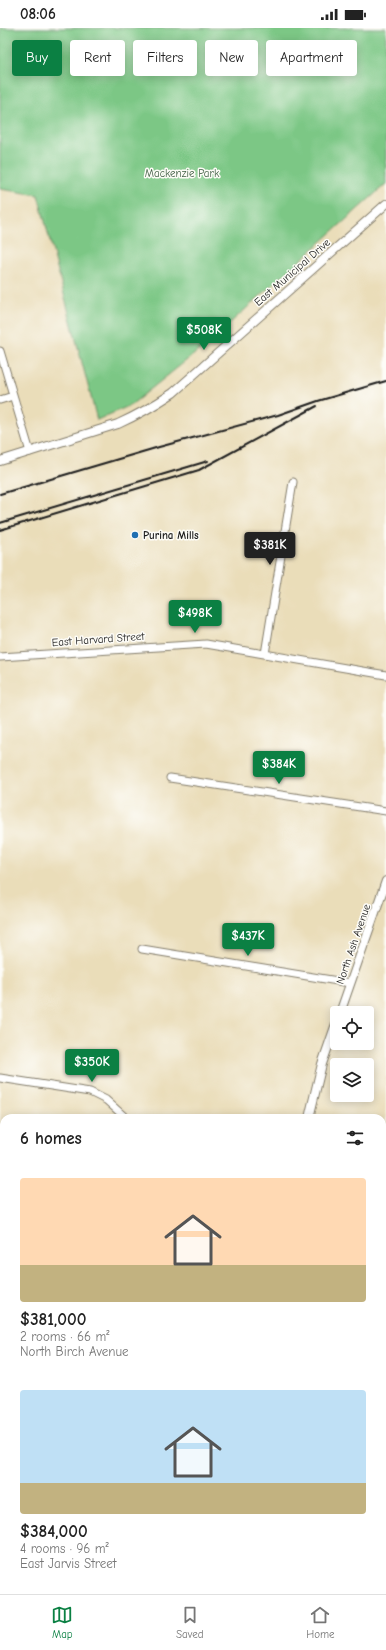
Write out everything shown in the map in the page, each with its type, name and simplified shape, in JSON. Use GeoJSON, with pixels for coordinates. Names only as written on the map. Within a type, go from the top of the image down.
{"type":"FeatureCollection","features":[{"type":"Feature","properties":{"kind":"street","name":"East Municipal Drive"},"geometry":{"type":"LineString","coordinates":[[0,461],[118,424],[148,409],[173,393],[386,204]]}},
{"type":"Feature","properties":{"kind":"street"},"geometry":{"type":"LineString","coordinates":[[0,350],[30,452]]}},
{"type":"Feature","properties":{"kind":"street"},"geometry":{"type":"LineString","coordinates":[[0,400],[14,396]]}},
{"type":"Feature","properties":{"kind":"street"},"geometry":{"type":"LineString","coordinates":[[266,654],[294,482]]}},
{"type":"Feature","properties":{"kind":"street","name":"East Harvard Street"},"geometry":{"type":"LineString","coordinates":[[0,656],[206,644],[386,675]]}},
{"type":"Feature","properties":{"kind":"street"},"geometry":{"type":"LineString","coordinates":[[170,778],[386,811]]}},
{"type":"Feature","properties":{"kind":"street","name":"North Ash Avenue"},"geometry":{"type":"LineString","coordinates":[[342,1006],[386,881]]}},
{"type":"Feature","properties":{"kind":"street"},"geometry":{"type":"LineString","coordinates":[[142,949],[350,983]]}},
{"type":"Feature","properties":{"kind":"street"},"geometry":{"type":"LineString","coordinates":[[310,1114],[322,1064],[330,1041]]}},
{"type":"Feature","properties":{"kind":"street"},"geometry":{"type":"LineString","coordinates":[[0,1078],[90,1092],[106,1100],[122,1114]]}},
{"type":"Feature","properties":{"kind":"green space","name":"Mackenzie Park"},"geometry":{"type":"Polygon","coordinates":[[[0,28],[386,28],[386,184],[202,348],[131,405],[97,420],[38,195],[0,189],[0,28]]]}},
{"type":"Feature","properties":{"kind":"railway"},"geometry":{"type":"LineString","coordinates":[[0,494],[159,447],[278,415],[318,401],[386,381]]}},
{"type":"Feature","properties":{"kind":"railway"},"geometry":{"type":"LineString","coordinates":[[0,530],[199,470],[317,406]]}},
{"type":"Feature","properties":{"kind":"railway"},"geometry":{"type":"LineString","coordinates":[[0,523],[208,461]]}},
{"type":"Feature","properties":{"kind":"place","name":"Purina Mills"},"geometry":{"type":"Point","coordinates":[135,535]}}]}
